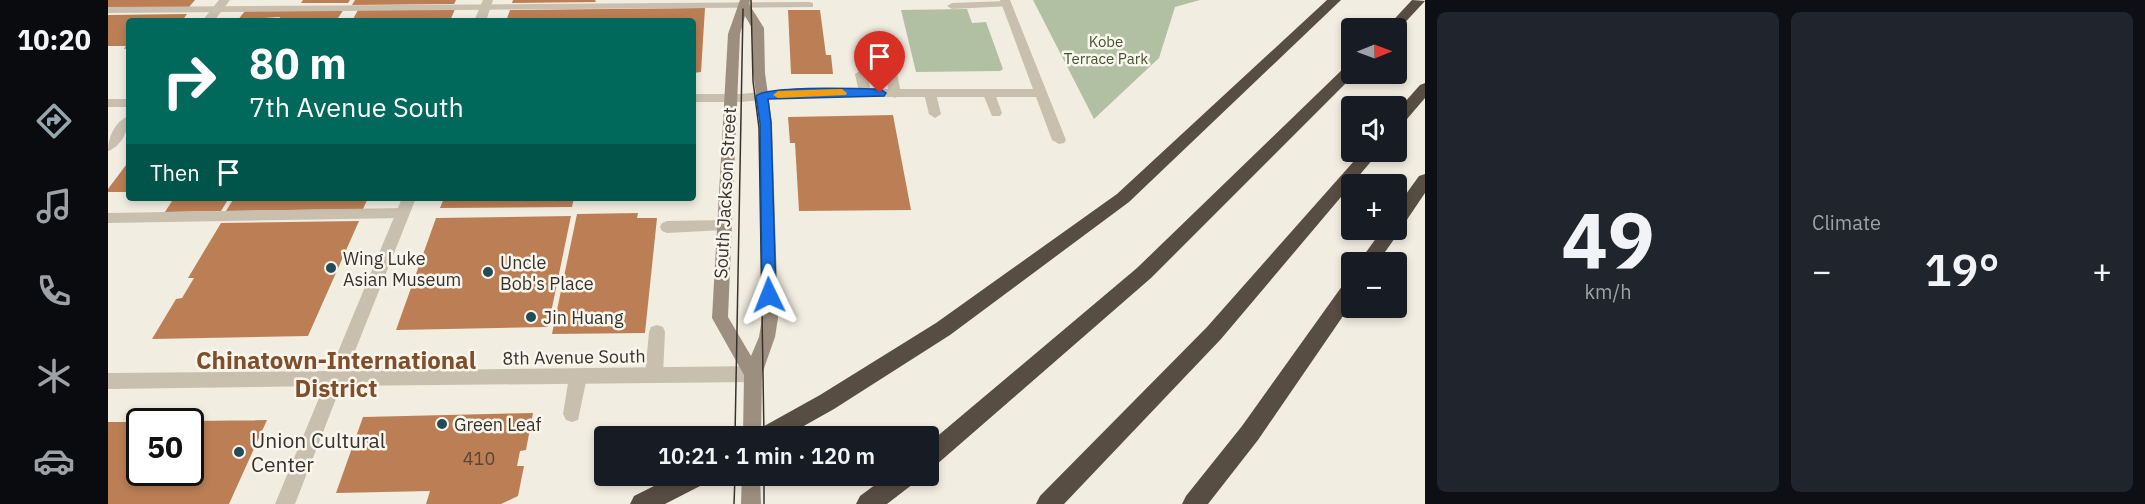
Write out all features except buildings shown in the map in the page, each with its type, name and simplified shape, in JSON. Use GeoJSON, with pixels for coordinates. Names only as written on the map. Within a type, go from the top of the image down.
{"type":"FeatureCollection","features":[{"type":"Feature","properties":{"kind":"highway"},"geometry":{"type":"LineString","coordinates":[[784,426],[906,353],[1038,262],[1123,198],[1335,0]]}},
{"type":"Feature","properties":{"kind":"highway"},"geometry":{"type":"LineString","coordinates":[[1402,18],[1419,0]]}},
{"type":"Feature","properties":{"kind":"highway"},"geometry":{"type":"LineString","coordinates":[[939,449],[1144,273],[1341,80]]}},
{"type":"Feature","properties":{"kind":"highway"},"geometry":{"type":"LineString","coordinates":[[1407,109],[1425,88]]}},
{"type":"Feature","properties":{"kind":"highway"},"geometry":{"type":"LineString","coordinates":[[1048,504],[1214,333],[1362,162]]}},
{"type":"Feature","properties":{"kind":"highway"},"geometry":{"type":"LineString","coordinates":[[1407,206],[1425,180]]}},
{"type":"Feature","properties":{"kind":"highway"},"geometry":{"type":"LineString","coordinates":[[1194,504],[1250,433],[1341,303]]}},
{"type":"Feature","properties":{"kind":"highway"},"geometry":{"type":"LineString","coordinates":[[642,504],[677,486]]}},
{"type":"Feature","properties":{"kind":"highway"},"geometry":{"type":"LineString","coordinates":[[868,504],[892,486]]}},
{"type":"Feature","properties":{"kind":"main road","name":"South Jackson Street"},"geometry":{"type":"LineString","coordinates":[[745,3],[758,28],[759,73],[766,123],[770,318],[767,338],[753,374],[752,426]]}},
{"type":"Feature","properties":{"kind":"main road","name":"South Jackson Street"},"geometry":{"type":"LineString","coordinates":[[745,3],[734,34],[720,318],[753,374]]}},
{"type":"Feature","properties":{"kind":"main road"},"geometry":{"type":"LineString","coordinates":[[751,486],[751,504]]}},
{"type":"Feature","properties":{"kind":"street"},"geometry":{"type":"LineString","coordinates":[[210,18],[225,0]]}},
{"type":"Feature","properties":{"kind":"street"},"geometry":{"type":"LineString","coordinates":[[952,6],[1006,2],[1059,140]]}},
{"type":"Feature","properties":{"kind":"street"},"geometry":{"type":"LineString","coordinates":[[108,10],[351,8],[487,3],[809,5]]}},
{"type":"Feature","properties":{"kind":"street"},"geometry":{"type":"LineString","coordinates":[[481,18],[487,3]]}},
{"type":"Feature","properties":{"kind":"street"},"geometry":{"type":"LineString","coordinates":[[345,18],[351,8]]}},
{"type":"Feature","properties":{"kind":"street"},"geometry":{"type":"LineString","coordinates":[[891,73],[895,93]]}},
{"type":"Feature","properties":{"kind":"street"},"geometry":{"type":"LineString","coordinates":[[861,74],[865,92]]}},
{"type":"Feature","properties":{"kind":"street"},"geometry":{"type":"LineString","coordinates":[[696,98],[792,93],[1041,93]]}},
{"type":"Feature","properties":{"kind":"street"},"geometry":{"type":"LineString","coordinates":[[930,94],[935,114]]}},
{"type":"Feature","properties":{"kind":"street"},"geometry":{"type":"LineString","coordinates":[[989,94],[996,113]]}},
{"type":"Feature","properties":{"kind":"street"},"geometry":{"type":"LineString","coordinates":[[108,103],[126,103]]}},
{"type":"Feature","properties":{"kind":"street"},"geometry":{"type":"LineString","coordinates":[[108,146],[126,124]]}},
{"type":"Feature","properties":{"kind":"street"},"geometry":{"type":"LineString","coordinates":[[108,218],[406,206],[285,504]]}},
{"type":"Feature","properties":{"kind":"street"},"geometry":{"type":"LineString","coordinates":[[667,227],[724,225]]}},
{"type":"Feature","properties":{"kind":"street"},"geometry":{"type":"LineString","coordinates":[[654,375],[657,332]]}},
{"type":"Feature","properties":{"kind":"street","name":"8th Avenue South"},"geometry":{"type":"LineString","coordinates":[[108,381],[753,374]]}},
{"type":"Feature","properties":{"kind":"street"},"geometry":{"type":"LineString","coordinates":[[572,414],[578,377]]}},
{"type":"Feature","properties":{"kind":"green space","name":"Kobe Terrace Park"},"geometry":{"type":"Polygon","coordinates":[[[1033,0],[1200,0],[1175,7],[1159,58],[1094,119],[1033,0]]]}},
{"type":"Feature","properties":{"kind":"green space"},"geometry":{"type":"Polygon","coordinates":[[[967,9],[972,23],[986,22],[1003,69],[1000,71],[916,72],[901,10],[967,9]]]}},
{"type":"Feature","properties":{"kind":"tram line"},"geometry":{"type":"LineString","coordinates":[[751,0],[753,81],[759,128],[764,426]]}},
{"type":"Feature","properties":{"kind":"tram line"},"geometry":{"type":"LineString","coordinates":[[735,426],[743,9]]}},
{"type":"Feature","properties":{"kind":"tram line"},"geometry":{"type":"LineString","coordinates":[[734,504],[735,486]]}},
{"type":"Feature","properties":{"kind":"tram line"},"geometry":{"type":"LineString","coordinates":[[764,486],[764,504]]}},
{"type":"Feature","properties":{"kind":"slow traffic"},"geometry":{"type":"LineString","coordinates":[[778,95],[842,93]]}},
{"type":"Feature","properties":{"kind":"place","name":"Wing Luke Asian Museum"},"geometry":{"type":"Point","coordinates":[331,268]}},
{"type":"Feature","properties":{"kind":"place","name":"Uncle Bob's Place"},"geometry":{"type":"Point","coordinates":[488,272]}},
{"type":"Feature","properties":{"kind":"place","name":"Jin Huang"},"geometry":{"type":"Point","coordinates":[531,317]}},
{"type":"Feature","properties":{"kind":"place","name":"Green Leaf"},"geometry":{"type":"Point","coordinates":[442,424]}},
{"type":"Feature","properties":{"kind":"place","name":"Union Cultural Center"},"geometry":{"type":"Point","coordinates":[239,452]}},
{"type":"Feature","properties":{"kind":"district","name":"Chinatown-International District"},"geometry":{"type":"Point","coordinates":[336,374]}},
{"type":"Feature","properties":{"kind":"route"},"geometry":{"type":"LineString","coordinates":[[769,295],[766,123],[762,96],[792,93],[880,93]]}}]}
